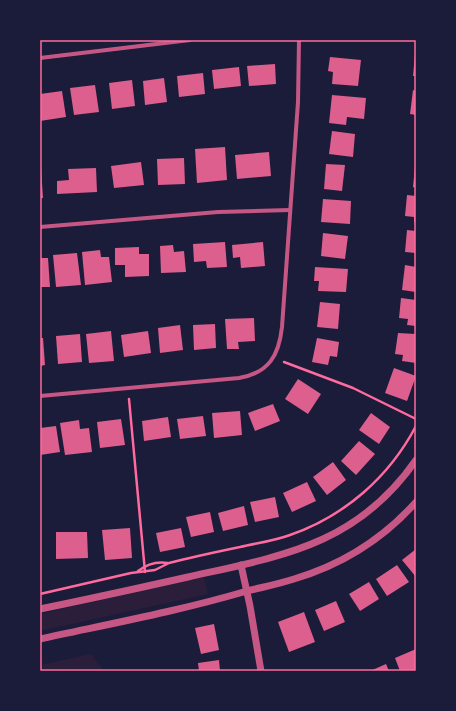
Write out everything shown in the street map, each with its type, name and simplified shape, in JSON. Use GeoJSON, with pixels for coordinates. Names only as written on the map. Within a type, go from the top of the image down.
{"type":"FeatureCollection","features":[{"type":"Feature","properties":{"kind":"street"},"geometry":{"type":"LineString","coordinates":[[40,58],[190,40]]}},
{"type":"Feature","properties":{"kind":"street"},"geometry":{"type":"LineString","coordinates":[[40,396],[229,380],[252,375],[264,367],[274,356],[280,344],[298,96],[299,40]]}},
{"type":"Feature","properties":{"kind":"street"},"geometry":{"type":"LineString","coordinates":[[40,227],[224,211],[290,210]]}},
{"type":"Feature","properties":{"kind":"street"},"geometry":{"type":"LineString","coordinates":[[40,609],[289,554],[338,532],[381,500],[400,481],[416,460]]}},
{"type":"Feature","properties":{"kind":"street"},"geometry":{"type":"LineString","coordinates":[[40,639],[214,601],[310,574],[339,562],[380,536],[416,502]]}},
{"type":"Feature","properties":{"kind":"street"},"geometry":{"type":"LineString","coordinates":[[241,565],[261,671]]}},
{"type":"Feature","properties":{"kind":"path"},"geometry":{"type":"LineString","coordinates":[[284,362],[353,388],[416,419]]}},
{"type":"Feature","properties":{"kind":"path"},"geometry":{"type":"LineString","coordinates":[[129,399],[145,572]]}},
{"type":"Feature","properties":{"kind":"path"},"geometry":{"type":"LineString","coordinates":[[40,594],[138,571],[145,572],[154,570],[169,563],[290,535],[340,511],[362,494],[387,470],[400,454],[416,426]]}},
{"type":"Feature","properties":{"kind":"path"},"geometry":{"type":"LineString","coordinates":[[252,544],[253,550]]}},
{"type":"Feature","properties":{"kind":"path"},"geometry":{"type":"LineString","coordinates":[[138,571],[144,566],[158,562],[169,563]]}},
{"type":"Feature","properties":{"kind":"shaded area"},"geometry":{"type":"Polygon","coordinates":[[[204,577],[208,594],[40,631],[40,614],[204,577]]]}},
{"type":"Feature","properties":{"kind":"shaded area"},"geometry":{"type":"Polygon","coordinates":[[[91,654],[104,671],[40,671],[40,665],[91,654]]]}},
{"type":"Feature","properties":{"kind":"building"},"geometry":{"type":"Polygon","coordinates":[[[415,55],[416,76],[413,76],[415,55]]]}},
{"type":"Feature","properties":{"kind":"building"},"geometry":{"type":"Polygon","coordinates":[[[330,57],[361,60],[358,86],[332,84],[333,72],[328,71],[330,57]]]}},
{"type":"Feature","properties":{"kind":"building"},"geometry":{"type":"Polygon","coordinates":[[[275,64],[276,84],[249,86],[247,66],[275,64]]]}},
{"type":"Feature","properties":{"kind":"building"},"geometry":{"type":"Polygon","coordinates":[[[239,67],[241,86],[214,89],[212,70],[239,67]]]}},
{"type":"Feature","properties":{"kind":"building"},"geometry":{"type":"Polygon","coordinates":[[[203,73],[205,94],[179,97],[177,76],[203,73]]]}},
{"type":"Feature","properties":{"kind":"building"},"geometry":{"type":"Polygon","coordinates":[[[164,78],[167,102],[145,105],[143,81],[164,78]]]}},
{"type":"Feature","properties":{"kind":"building"},"geometry":{"type":"Polygon","coordinates":[[[132,80],[135,106],[112,109],[109,83],[132,80]]]}},
{"type":"Feature","properties":{"kind":"building"},"geometry":{"type":"Polygon","coordinates":[[[95,85],[99,112],[74,115],[70,88],[95,85]]]}},
{"type":"Feature","properties":{"kind":"building"},"geometry":{"type":"Polygon","coordinates":[[[413,90],[416,91],[416,115],[410,114],[413,90]]]}},
{"type":"Feature","properties":{"kind":"building"},"geometry":{"type":"Polygon","coordinates":[[[62,91],[66,117],[40,121],[40,94],[62,91]]]}},
{"type":"Feature","properties":{"kind":"building"},"geometry":{"type":"Polygon","coordinates":[[[332,95],[366,98],[364,119],[347,117],[346,125],[329,123],[332,95]]]}},
{"type":"Feature","properties":{"kind":"building"},"geometry":{"type":"Polygon","coordinates":[[[332,131],[355,134],[353,157],[329,154],[332,131]]]}},
{"type":"Feature","properties":{"kind":"building"},"geometry":{"type":"Polygon","coordinates":[[[225,147],[227,180],[197,183],[195,149],[225,147]]]}},
{"type":"Feature","properties":{"kind":"building"},"geometry":{"type":"Polygon","coordinates":[[[269,152],[271,176],[237,179],[235,155],[269,152]]]}},
{"type":"Feature","properties":{"kind":"building"},"geometry":{"type":"Polygon","coordinates":[[[184,158],[185,184],[158,185],[157,159],[184,158]]]}},
{"type":"Feature","properties":{"kind":"building"},"geometry":{"type":"Polygon","coordinates":[[[141,162],[144,185],[114,188],[111,166],[141,162]]]}},
{"type":"Feature","properties":{"kind":"building"},"geometry":{"type":"Polygon","coordinates":[[[326,164],[345,165],[342,191],[324,189],[326,164]]]}},
{"type":"Feature","properties":{"kind":"building"},"geometry":{"type":"Polygon","coordinates":[[[415,167],[416,168],[416,188],[413,187],[415,167]]]}},
{"type":"Feature","properties":{"kind":"building"},"geometry":{"type":"Polygon","coordinates":[[[96,168],[97,192],[57,194],[57,181],[69,180],[68,169],[96,168]]]}},
{"type":"Feature","properties":{"kind":"building"},"geometry":{"type":"Polygon","coordinates":[[[41,169],[43,198],[40,198],[41,169]]]}},
{"type":"Feature","properties":{"kind":"building"},"geometry":{"type":"Polygon","coordinates":[[[407,195],[416,196],[416,223],[414,222],[414,217],[405,216],[407,195]]]}},
{"type":"Feature","properties":{"kind":"building"},"geometry":{"type":"Polygon","coordinates":[[[323,199],[351,201],[350,224],[321,222],[323,199]]]}},
{"type":"Feature","properties":{"kind":"building"},"geometry":{"type":"Polygon","coordinates":[[[407,230],[416,231],[416,253],[405,252],[407,230]]]}},
{"type":"Feature","properties":{"kind":"building"},"geometry":{"type":"Polygon","coordinates":[[[323,233],[348,236],[345,259],[321,256],[323,233]]]}},
{"type":"Feature","properties":{"kind":"building"},"geometry":{"type":"Polygon","coordinates":[[[225,242],[227,267],[207,268],[206,261],[194,262],[193,244],[225,242]]]}},
{"type":"Feature","properties":{"kind":"building"},"geometry":{"type":"Polygon","coordinates":[[[263,242],[265,266],[241,268],[240,257],[233,258],[232,245],[263,242]]]}},
{"type":"Feature","properties":{"kind":"building"},"geometry":{"type":"Polygon","coordinates":[[[173,245],[174,252],[184,251],[186,272],[161,273],[160,246],[173,245]]]}},
{"type":"Feature","properties":{"kind":"building"},"geometry":{"type":"Polygon","coordinates":[[[139,247],[139,254],[149,254],[149,276],[125,277],[125,265],[115,265],[115,248],[139,247]]]}},
{"type":"Feature","properties":{"kind":"building"},"geometry":{"type":"Polygon","coordinates":[[[100,250],[101,257],[109,257],[112,282],[85,285],[82,252],[100,250]]]}},
{"type":"Feature","properties":{"kind":"building"},"geometry":{"type":"Polygon","coordinates":[[[77,253],[81,285],[56,287],[53,255],[77,253]]]}},
{"type":"Feature","properties":{"kind":"building"},"geometry":{"type":"Polygon","coordinates":[[[40,258],[48,258],[50,287],[40,287],[40,258]]]}},
{"type":"Feature","properties":{"kind":"building"},"geometry":{"type":"Polygon","coordinates":[[[405,265],[416,267],[416,292],[402,290],[405,265]]]}},
{"type":"Feature","properties":{"kind":"building"},"geometry":{"type":"Polygon","coordinates":[[[315,267],[348,269],[346,292],[318,291],[319,281],[314,281],[315,267]]]}},
{"type":"Feature","properties":{"kind":"building"},"geometry":{"type":"Polygon","coordinates":[[[401,298],[416,300],[416,326],[407,325],[408,319],[399,318],[401,298]]]}},
{"type":"Feature","properties":{"kind":"building"},"geometry":{"type":"Polygon","coordinates":[[[320,302],[340,304],[338,329],[317,327],[320,302]]]}},
{"type":"Feature","properties":{"kind":"building"},"geometry":{"type":"Polygon","coordinates":[[[254,318],[255,341],[238,342],[239,349],[227,349],[225,319],[254,318]]]}},
{"type":"Feature","properties":{"kind":"building"},"geometry":{"type":"Polygon","coordinates":[[[215,324],[216,348],[194,350],[193,325],[215,324]]]}},
{"type":"Feature","properties":{"kind":"building"},"geometry":{"type":"Polygon","coordinates":[[[180,325],[183,350],[160,353],[158,328],[180,325]]]}},
{"type":"Feature","properties":{"kind":"building"},"geometry":{"type":"Polygon","coordinates":[[[111,331],[114,361],[89,363],[86,334],[111,331]]]}},
{"type":"Feature","properties":{"kind":"building"},"geometry":{"type":"Polygon","coordinates":[[[148,331],[151,353],[124,357],[121,335],[148,331]]]}},
{"type":"Feature","properties":{"kind":"building"},"geometry":{"type":"Polygon","coordinates":[[[398,333],[416,334],[416,363],[402,361],[403,355],[395,354],[398,333]]]}},
{"type":"Feature","properties":{"kind":"building"},"geometry":{"type":"Polygon","coordinates":[[[80,334],[82,362],[58,364],[56,336],[80,334]]]}},
{"type":"Feature","properties":{"kind":"building"},"geometry":{"type":"Polygon","coordinates":[[[40,338],[43,338],[45,365],[40,366],[40,338]]]}},
{"type":"Feature","properties":{"kind":"building"},"geometry":{"type":"Polygon","coordinates":[[[317,338],[339,342],[337,357],[330,356],[328,365],[312,362],[317,338]]]}},
{"type":"Feature","properties":{"kind":"building"},"geometry":{"type":"Polygon","coordinates":[[[394,368],[416,376],[407,401],[385,393],[394,368]]]}},
{"type":"Feature","properties":{"kind":"building"},"geometry":{"type":"Polygon","coordinates":[[[298,379],[321,394],[308,414],[285,399],[298,379]]]}},
{"type":"Feature","properties":{"kind":"building"},"geometry":{"type":"Polygon","coordinates":[[[273,404],[280,421],[255,431],[248,413],[273,404]]]}},
{"type":"Feature","properties":{"kind":"building"},"geometry":{"type":"Polygon","coordinates":[[[240,411],[242,435],[214,438],[212,413],[240,411]]]}},
{"type":"Feature","properties":{"kind":"building"},"geometry":{"type":"Polygon","coordinates":[[[371,413],[390,427],[379,444],[359,430],[371,413]]]}},
{"type":"Feature","properties":{"kind":"building"},"geometry":{"type":"Polygon","coordinates":[[[203,416],[206,436],[180,439],[177,419],[203,416]]]}},
{"type":"Feature","properties":{"kind":"building"},"geometry":{"type":"Polygon","coordinates":[[[168,417],[171,437],[144,441],[142,421],[168,417]]]}},
{"type":"Feature","properties":{"kind":"building"},"geometry":{"type":"Polygon","coordinates":[[[121,419],[125,445],[100,448],[97,422],[121,419]]]}},
{"type":"Feature","properties":{"kind":"building"},"geometry":{"type":"Polygon","coordinates":[[[79,420],[80,429],[89,428],[92,452],[65,455],[60,423],[79,420]]]}},
{"type":"Feature","properties":{"kind":"building"},"geometry":{"type":"Polygon","coordinates":[[[56,426],[60,452],[40,455],[40,428],[56,426]]]}},
{"type":"Feature","properties":{"kind":"building"},"geometry":{"type":"Polygon","coordinates":[[[359,441],[375,454],[356,475],[341,461],[359,441]]]}},
{"type":"Feature","properties":{"kind":"building"},"geometry":{"type":"Polygon","coordinates":[[[333,462],[346,480],[327,495],[313,477],[333,462]]]}},
{"type":"Feature","properties":{"kind":"building"},"geometry":{"type":"Polygon","coordinates":[[[307,482],[316,501],[292,512],[283,493],[307,482]]]}},
{"type":"Feature","properties":{"kind":"building"},"geometry":{"type":"Polygon","coordinates":[[[275,497],[279,517],[255,522],[250,502],[275,497]]]}},
{"type":"Feature","properties":{"kind":"building"},"geometry":{"type":"Polygon","coordinates":[[[244,506],[248,525],[223,531],[218,513],[244,506]]]}},
{"type":"Feature","properties":{"kind":"building"},"geometry":{"type":"Polygon","coordinates":[[[210,512],[214,532],[191,537],[186,517],[210,512]]]}},
{"type":"Feature","properties":{"kind":"building"},"geometry":{"type":"Polygon","coordinates":[[[130,528],[132,558],[105,560],[102,530],[130,528]]]}},
{"type":"Feature","properties":{"kind":"building"},"geometry":{"type":"Polygon","coordinates":[[[181,528],[185,547],[160,552],[156,533],[181,528]]]}},
{"type":"Feature","properties":{"kind":"building"},"geometry":{"type":"Polygon","coordinates":[[[56,532],[87,532],[88,558],[56,559],[56,532]]]}},
{"type":"Feature","properties":{"kind":"building"},"geometry":{"type":"Polygon","coordinates":[[[416,549],[416,577],[402,560],[416,549]]]}},
{"type":"Feature","properties":{"kind":"building"},"geometry":{"type":"Polygon","coordinates":[[[397,565],[409,582],[387,596],[376,579],[397,565]]]}},
{"type":"Feature","properties":{"kind":"building"},"geometry":{"type":"Polygon","coordinates":[[[369,582],[379,599],[360,611],[349,594],[369,582]]]}},
{"type":"Feature","properties":{"kind":"building"},"geometry":{"type":"Polygon","coordinates":[[[336,601],[345,622],[324,631],[315,610],[336,601]]]}},
{"type":"Feature","properties":{"kind":"building"},"geometry":{"type":"Polygon","coordinates":[[[304,612],[315,642],[289,652],[278,622],[304,612]]]}},
{"type":"Feature","properties":{"kind":"building"},"geometry":{"type":"Polygon","coordinates":[[[214,624],[219,650],[201,654],[195,628],[214,624]]]}},
{"type":"Feature","properties":{"kind":"building"},"geometry":{"type":"Polygon","coordinates":[[[416,649],[416,671],[400,671],[395,658],[416,649]]]}},
{"type":"Feature","properties":{"kind":"building"},"geometry":{"type":"Polygon","coordinates":[[[219,660],[220,671],[199,671],[198,663],[219,660]]]}},
{"type":"Feature","properties":{"kind":"building"},"geometry":{"type":"Polygon","coordinates":[[[386,664],[389,671],[370,671],[386,664]]]}}]}
